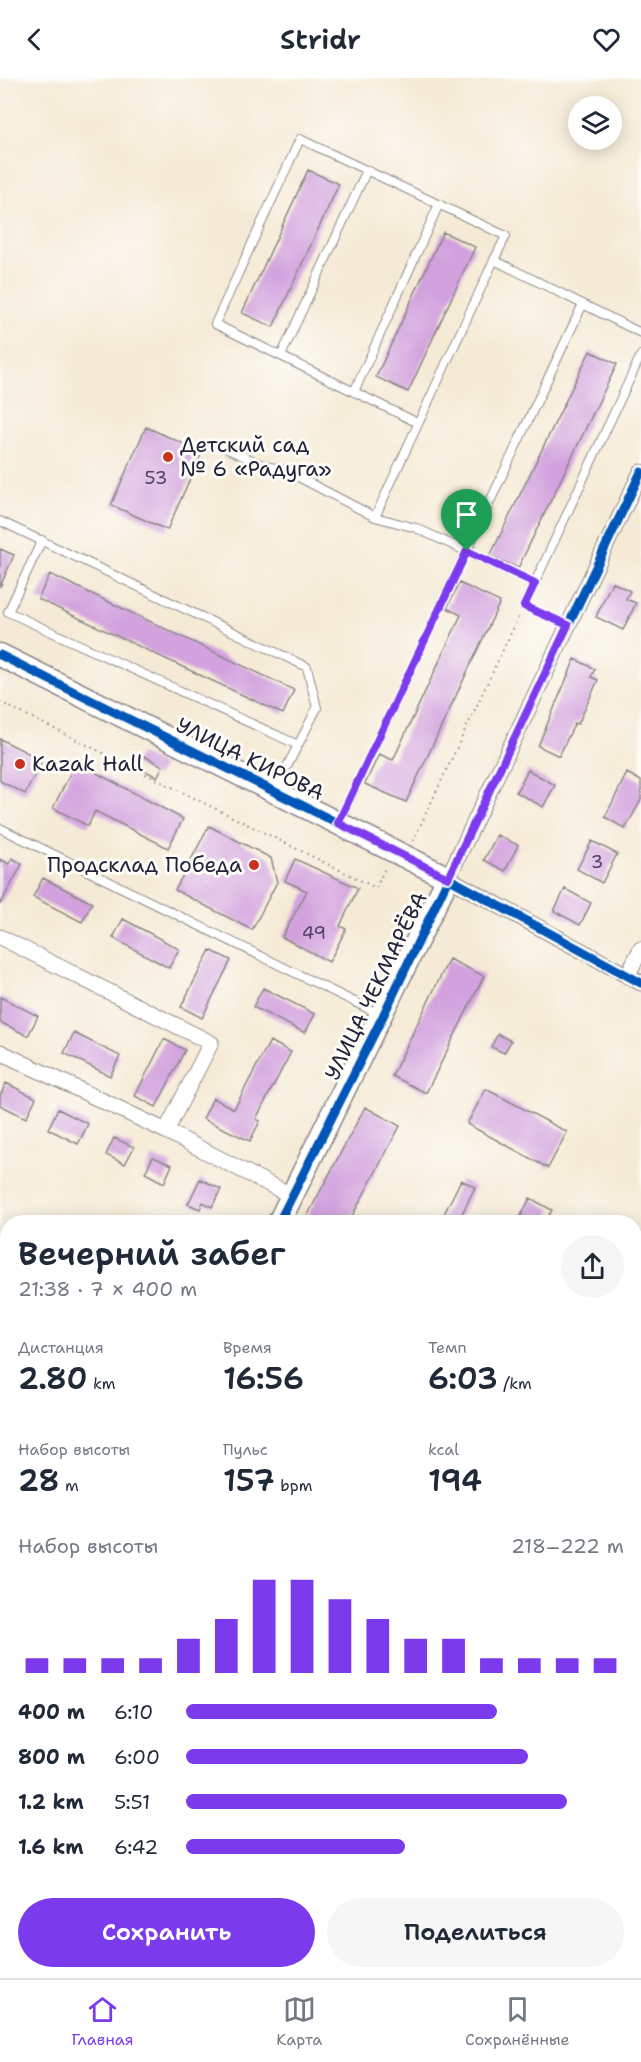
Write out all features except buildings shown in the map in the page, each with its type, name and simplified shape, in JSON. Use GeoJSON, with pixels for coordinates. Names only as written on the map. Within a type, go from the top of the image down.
{"type":"FeatureCollection","features":[{"type":"Feature","properties":{"kind":"street","name":"УЛИЦА ЧЕКМАРЁВА"},"geometry":{"type":"LineString","coordinates":[[282,1215],[383,1016],[641,472]]}},
{"type":"Feature","properties":{"kind":"street","name":"УЛИЦА КИРОВА"},"geometry":{"type":"LineString","coordinates":[[0,655],[448,878],[634,980]]}},
{"type":"Feature","properties":{"kind":"street"},"geometry":{"type":"LineString","coordinates":[[0,937],[211,1043],[165,1131]]}},
{"type":"Feature","properties":{"kind":"street"},"geometry":{"type":"LineString","coordinates":[[634,980],[641,949]]}},
{"type":"Feature","properties":{"kind":"street"},"geometry":{"type":"LineString","coordinates":[[0,1052],[165,1131],[292,1196]]}},
{"type":"Feature","properties":{"kind":"lane"},"geometry":{"type":"LineString","coordinates":[[375,517],[506,236],[300,139],[215,324],[417,423]]}},
{"type":"Feature","properties":{"kind":"lane"},"geometry":{"type":"LineString","coordinates":[[281,356],[366,170]]}},
{"type":"Feature","properties":{"kind":"lane"},"geometry":{"type":"LineString","coordinates":[[354,392],[439,204]]}},
{"type":"Feature","properties":{"kind":"lane"},"geometry":{"type":"LineString","coordinates":[[495,260],[641,333]]}},
{"type":"Feature","properties":{"kind":"lane"},"geometry":{"type":"LineString","coordinates":[[338,823],[583,304]]}},
{"type":"Feature","properties":{"kind":"lane"},"geometry":{"type":"LineString","coordinates":[[568,625],[524,606],[641,355]]}},
{"type":"Feature","properties":{"kind":"lane"},"geometry":{"type":"LineString","coordinates":[[221,446],[265,466],[285,470],[375,517],[416,528],[535,583]]}},
{"type":"Feature","properties":{"kind":"lane"},"geometry":{"type":"LineString","coordinates":[[0,521],[307,667],[317,708],[274,791]]}},
{"type":"Feature","properties":{"kind":"lane"},"geometry":{"type":"LineString","coordinates":[[42,540],[4,610],[298,745]]}},
{"type":"Feature","properties":{"kind":"lane"},"geometry":{"type":"LineString","coordinates":[[0,828],[383,1016]]}},
{"type":"Feature","properties":{"kind":"path"},"geometry":{"type":"LineString","coordinates":[[0,702],[376,888],[396,844],[414,841],[524,606]]}},
{"type":"Feature","properties":{"kind":"cycle path"},"geometry":{"type":"LineString","coordinates":[[283,1215],[383,1016],[641,472]]}},
{"type":"Feature","properties":{"kind":"cycle path"},"geometry":{"type":"LineString","coordinates":[[0,655],[448,878],[641,983]]}},
{"type":"Feature","properties":{"kind":"place","name":"Детский сад № 6 «Радуга»"},"geometry":{"type":"Point","coordinates":[168,457]}},
{"type":"Feature","properties":{"kind":"place","name":"Kazak Hall"},"geometry":{"type":"Point","coordinates":[20,764]}},
{"type":"Feature","properties":{"kind":"place","name":"Продсклад Победа"},"geometry":{"type":"Point","coordinates":[254,865]}},
{"type":"Feature","properties":{"kind":"route"},"geometry":{"type":"LineString","coordinates":[[467,551],[535,583],[524,606],[568,625],[448,878],[338,823],[467,551]]}}]}
